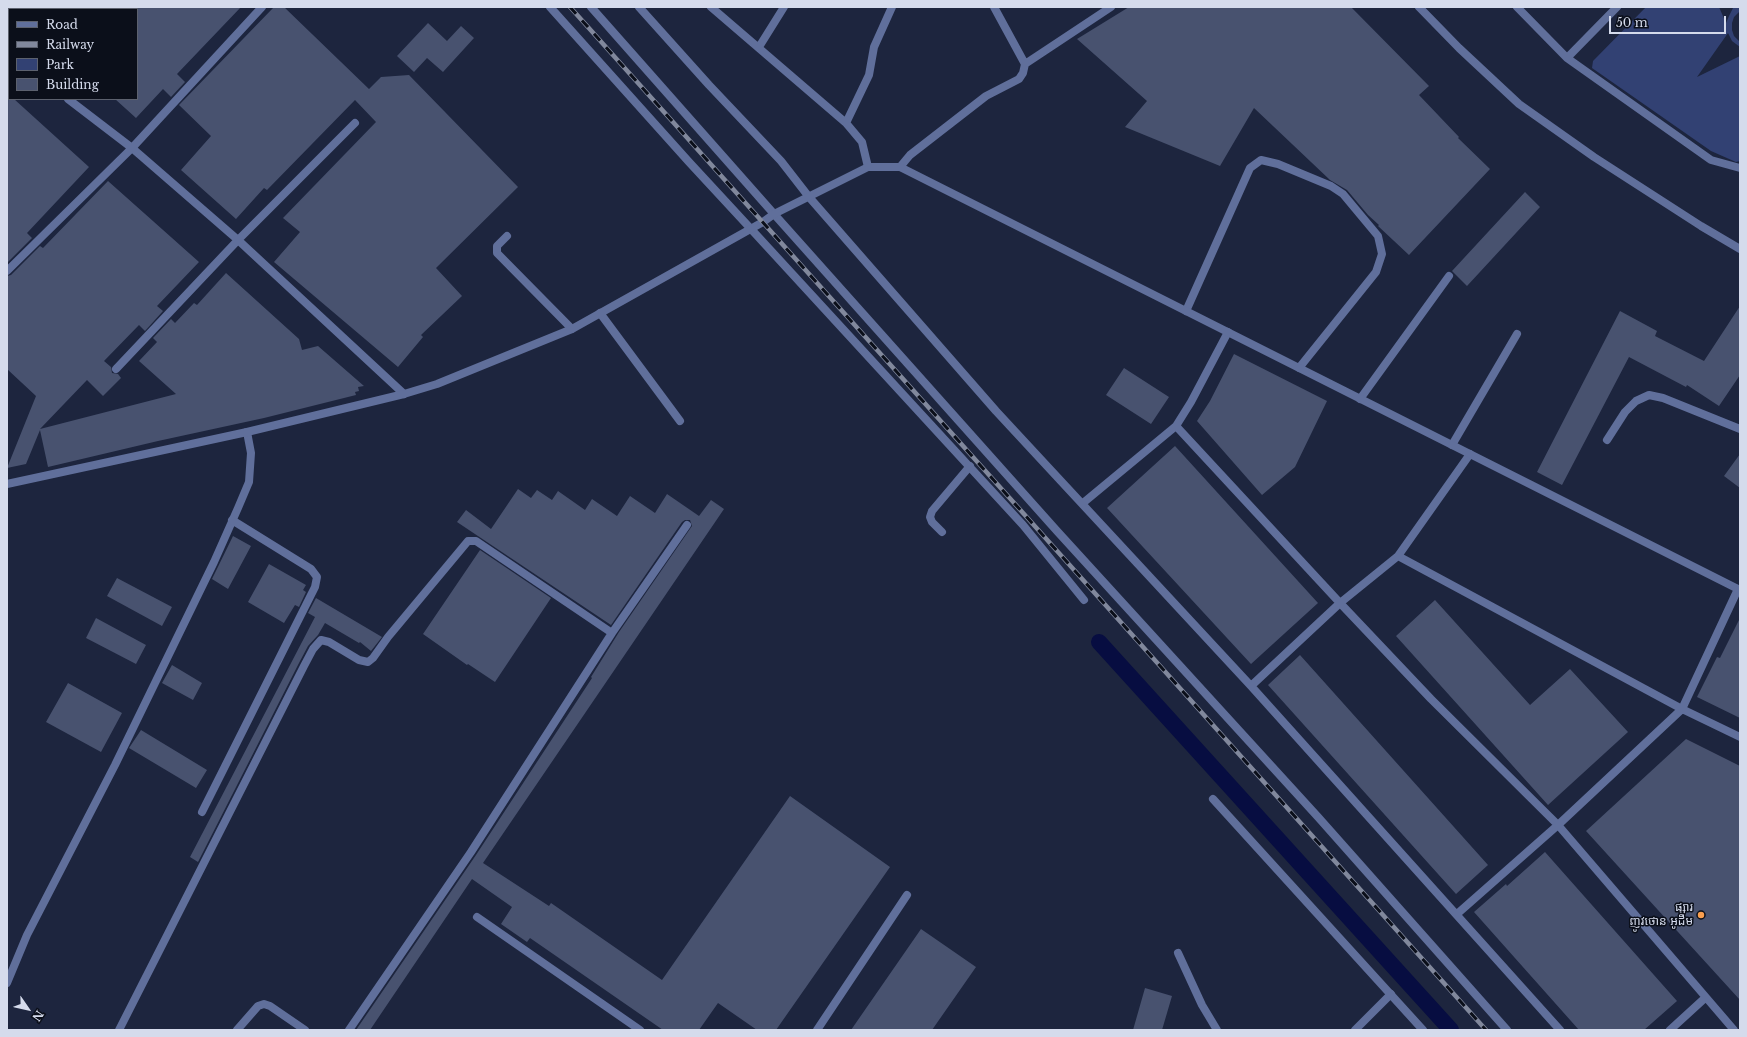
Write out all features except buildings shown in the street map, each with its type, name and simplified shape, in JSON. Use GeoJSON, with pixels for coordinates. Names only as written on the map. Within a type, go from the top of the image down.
{"type":"FeatureCollection","features":[{"type":"Feature","properties":{"kind":"street"},"geometry":{"type":"LineString","coordinates":[[7,271],[132,148],[262,7]]}},
{"type":"Feature","properties":{"kind":"street"},"geometry":{"type":"LineString","coordinates":[[550,7],[684,156],[970,466],[1023,525],[1084,600]]}},
{"type":"Feature","properties":{"kind":"street"},"geometry":{"type":"LineString","coordinates":[[591,7],[1057,531],[1318,817],[1508,1030]]}},
{"type":"Feature","properties":{"kind":"street"},"geometry":{"type":"LineString","coordinates":[[639,7],[709,85],[781,161],[809,197],[996,411],[1251,686],[1560,1030]]}},
{"type":"Feature","properties":{"kind":"street"},"geometry":{"type":"LineString","coordinates":[[710,7],[846,122],[862,142],[868,168]]}},
{"type":"Feature","properties":{"kind":"street"},"geometry":{"type":"LineString","coordinates":[[759,47],[784,7]]}},
{"type":"Feature","properties":{"kind":"street"},"geometry":{"type":"LineString","coordinates":[[846,122],[869,75],[874,47],[892,7]]}},
{"type":"Feature","properties":{"kind":"street"},"geometry":{"type":"LineString","coordinates":[[900,167],[910,155],[986,96],[1019,79],[1023,73],[1025,64],[994,7]]}},
{"type":"Feature","properties":{"kind":"street"},"geometry":{"type":"LineString","coordinates":[[1025,64],[1111,7]]}},
{"type":"Feature","properties":{"kind":"street"},"geometry":{"type":"LineString","coordinates":[[1419,7],[1459,48],[1519,104],[1601,161],[1701,226],[1740,249]]}},
{"type":"Feature","properties":{"kind":"street"},"geometry":{"type":"LineString","coordinates":[[1517,7],[1567,58],[1711,160],[1740,168]]}},
{"type":"Feature","properties":{"kind":"street"},"geometry":{"type":"LineString","coordinates":[[1567,58],[1617,7]]}},
{"type":"Feature","properties":{"kind":"street"},"geometry":{"type":"LineString","coordinates":[[69,100],[132,148],[238,240],[404,394]]}},
{"type":"Feature","properties":{"kind":"street"},"geometry":{"type":"LineString","coordinates":[[116,369],[238,240],[355,123]]}},
{"type":"Feature","properties":{"kind":"street"},"geometry":{"type":"LineString","coordinates":[[1186,311],[1250,168],[1261,160],[1278,164],[1332,186],[1343,194],[1378,236],[1382,254],[1376,272],[1299,368]]}},
{"type":"Feature","properties":{"kind":"street"},"geometry":{"type":"LineString","coordinates":[[7,484],[248,432],[404,394],[437,384],[572,329],[751,229],[774,214],[868,168],[900,167],[1739,589],[1682,709],[1558,825],[1457,914]]}},
{"type":"Feature","properties":{"kind":"street"},"geometry":{"type":"LineString","coordinates":[[507,236],[497,246],[497,253],[572,329]]}},
{"type":"Feature","properties":{"kind":"street"},"geometry":{"type":"LineString","coordinates":[[1360,398],[1449,276]]}},
{"type":"Feature","properties":{"kind":"street"},"geometry":{"type":"LineString","coordinates":[[600,313],[680,421]]}},
{"type":"Feature","properties":{"kind":"street"},"geometry":{"type":"LineString","coordinates":[[1082,503],[1176,426],[1191,402],[1228,332]]}},
{"type":"Feature","properties":{"kind":"street"},"geometry":{"type":"LineString","coordinates":[[1452,444],[1517,334]]}},
{"type":"Feature","properties":{"kind":"street"},"geometry":{"type":"LineString","coordinates":[[1607,440],[1625,412],[1636,401],[1649,395],[1663,398],[1740,428]]}},
{"type":"Feature","properties":{"kind":"street"},"geometry":{"type":"LineString","coordinates":[[1176,426],[1431,699],[1558,825],[1734,1030]]}},
{"type":"Feature","properties":{"kind":"street"},"geometry":{"type":"LineString","coordinates":[[7,983],[27,935],[115,765],[214,562],[248,482],[251,454],[248,432]]}},
{"type":"Feature","properties":{"kind":"street"},"geometry":{"type":"LineString","coordinates":[[1251,686],[1340,603],[1398,556],[1470,454]]}},
{"type":"Feature","properties":{"kind":"street"},"geometry":{"type":"LineString","coordinates":[[942,532],[932,522],[930,517],[932,511],[970,466]]}},
{"type":"Feature","properties":{"kind":"street"},"geometry":{"type":"LineString","coordinates":[[202,812],[315,586],[317,577],[311,569],[232,520]]}},
{"type":"Feature","properties":{"kind":"street"},"geometry":{"type":"LineString","coordinates":[[349,1030],[471,852],[612,633],[687,525]]}},
{"type":"Feature","properties":{"kind":"street"},"geometry":{"type":"LineString","coordinates":[[119,1030],[300,673],[313,649],[321,640],[329,642],[359,660],[368,662],[373,658],[388,637],[468,541],[476,541],[612,633]]}},
{"type":"Feature","properties":{"kind":"street"},"geometry":{"type":"LineString","coordinates":[[1398,556],[1682,709],[1740,738]]}},
{"type":"Feature","properties":{"kind":"street"},"geometry":{"type":"LineString","coordinates":[[1213,800],[1423,1030]]}},
{"type":"Feature","properties":{"kind":"street"},"geometry":{"type":"LineString","coordinates":[[817,1030],[907,895]]}},
{"type":"Feature","properties":{"kind":"street"},"geometry":{"type":"LineString","coordinates":[[477,917],[640,1030]]}},
{"type":"Feature","properties":{"kind":"street"},"geometry":{"type":"LineString","coordinates":[[1178,953],[1202,1005],[1217,1030]]}},
{"type":"Feature","properties":{"kind":"street"},"geometry":{"type":"LineString","coordinates":[[1355,1030],[1391,994]]}},
{"type":"Feature","properties":{"kind":"street"},"geometry":{"type":"LineString","coordinates":[[1670,1030],[1705,998]]}},
{"type":"Feature","properties":{"kind":"street"},"geometry":{"type":"LineString","coordinates":[[237,1030],[258,1006],[264,1004],[270,1006],[305,1030]]}},
{"type":"Feature","properties":{"kind":"green space"},"geometry":{"type":"Polygon","coordinates":[[[1646,7],[1719,7],[1726,23],[1733,8],[1740,7],[1740,11],[1734,17],[1732,30],[1734,36],[1740,42],[1740,47],[1732,41],[1728,33],[1697,77],[1740,56],[1740,161],[1736,162],[1711,151],[1592,68],[1593,61],[1646,7]]]}},
{"type":"Feature","properties":{"kind":"waterway"},"geometry":{"type":"LineString","coordinates":[[1099,642],[1451,1030]]}},
{"type":"Feature","properties":{"kind":"railway"},"geometry":{"type":"LineString","coordinates":[[570,7],[1486,1030]]}},
{"type":"Feature","properties":{"kind":"place","name":"ផ្សារ ញូវថោន អូដឹម"},"geometry":{"type":"Point","coordinates":[1701,915]}}]}
